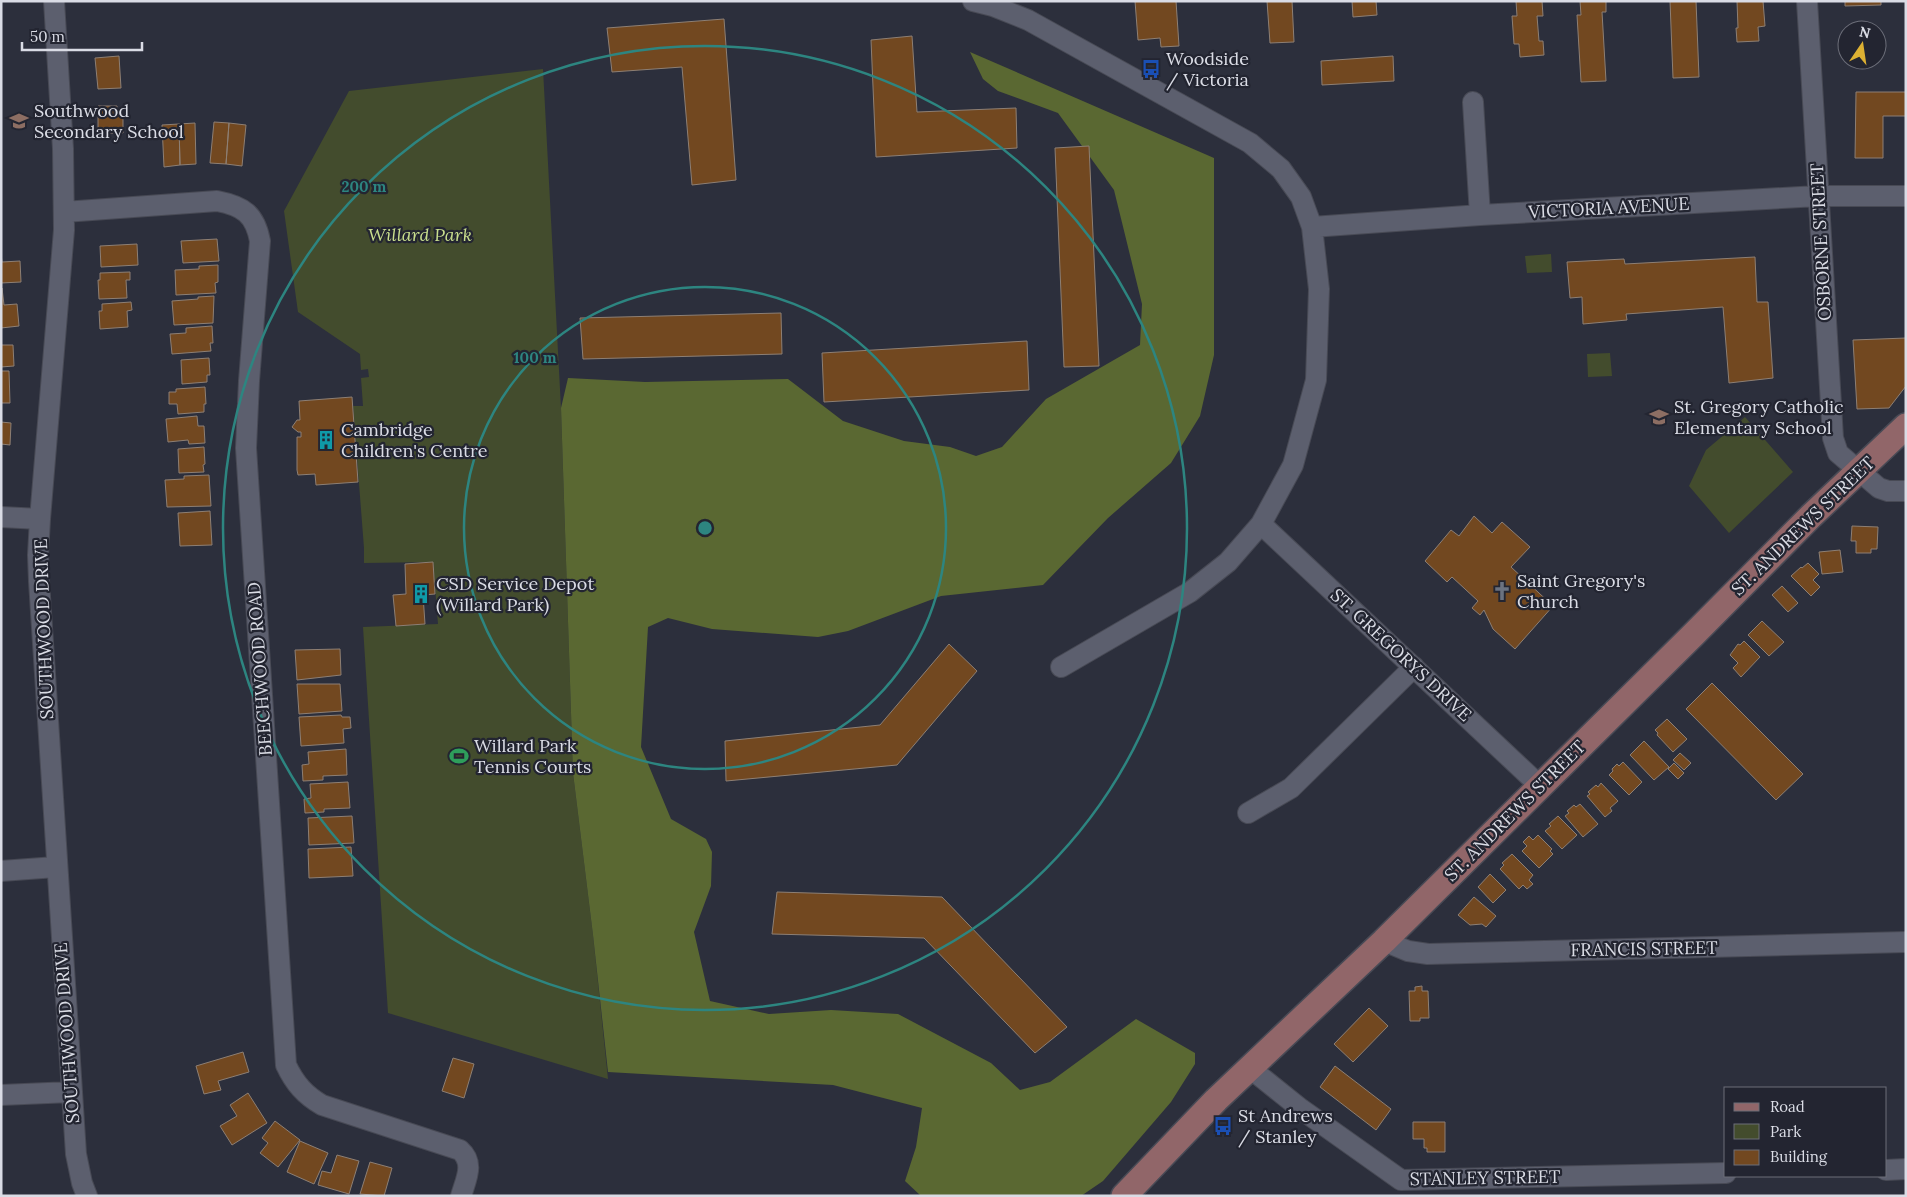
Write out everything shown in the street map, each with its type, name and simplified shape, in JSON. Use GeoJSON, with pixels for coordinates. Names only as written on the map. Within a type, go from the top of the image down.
{"type":"FeatureCollection","features":[{"type":"Feature","properties":{"kind":"main road","name":"ST. ANDREWS STREET"},"geometry":{"type":"LineString","coordinates":[[1124,1196],[1216,1100],[1251,1069],[1384,941],[1811,516],[1906,426]]}},
{"type":"Feature","properties":{"kind":"street","name":"SOUTHWOOD DRIVE"},"geometry":{"type":"LineString","coordinates":[[54,1],[63,149],[64,212],[40,519],[38,581],[71,1092],[76,1154],[82,1183],[87,1196]]}},
{"type":"Feature","properties":{"kind":"street"},"geometry":{"type":"LineString","coordinates":[[972,1],[993,6],[1028,20],[1250,143],[1281,170],[1301,197],[1312,227],[1319,289],[1316,380],[1294,465],[1261,524],[1228,562],[1190,592],[1061,667]]}},
{"type":"Feature","properties":{"kind":"street","name":"OSBORNE STREET"},"geometry":{"type":"LineString","coordinates":[[1807,1],[1832,438],[1838,453],[1878,488],[1888,491],[1906,491]]}},
{"type":"Feature","properties":{"kind":"street"},"geometry":{"type":"LineString","coordinates":[[1473,102],[1480,215]]}},
{"type":"Feature","properties":{"kind":"street","name":"VICTORIA AVENUE"},"geometry":{"type":"LineString","coordinates":[[1312,227],[1480,215],[1818,196],[1906,196]]}},
{"type":"Feature","properties":{"kind":"street","name":"BEECHWOOD ROAD"},"geometry":{"type":"LineString","coordinates":[[64,212],[217,201],[235,205],[249,215],[257,227],[260,241],[249,381],[246,448],[286,1065],[298,1087],[308,1097],[322,1105],[460,1150],[468,1160],[469,1170],[461,1196]]}},
{"type":"Feature","properties":{"kind":"street"},"geometry":{"type":"LineString","coordinates":[[1,517],[40,519]]}},
{"type":"Feature","properties":{"kind":"street","name":"ST. GREGORYS DRIVE"},"geometry":{"type":"LineString","coordinates":[[1261,524],[1540,786]]}},
{"type":"Feature","properties":{"kind":"street"},"geometry":{"type":"LineString","coordinates":[[1248,813],[1291,788],[1414,667]]}},
{"type":"Feature","properties":{"kind":"street"},"geometry":{"type":"LineString","coordinates":[[1,870],[56,866]]}},
{"type":"Feature","properties":{"kind":"street","name":"FRANCIS STREET"},"geometry":{"type":"LineString","coordinates":[[1384,941],[1408,951],[1428,954],[1906,942]]}},
{"type":"Feature","properties":{"kind":"street","name":"STANLEY STREET"},"geometry":{"type":"LineString","coordinates":[[1251,1069],[1301,1109],[1390,1173],[1420,1188],[1724,1173]]}},
{"type":"Feature","properties":{"kind":"street"},"geometry":{"type":"LineString","coordinates":[[1,1095],[71,1092]]}},
{"type":"Feature","properties":{"kind":"street"},"geometry":{"type":"LineString","coordinates":[[1887,1170],[1906,1169]]}},
{"type":"Feature","properties":{"kind":"green space"},"geometry":{"type":"Polygon","coordinates":[[[970,52],[1214,158],[1214,355],[1200,416],[1171,463],[1108,518],[1043,585],[941,596],[848,631],[818,637],[712,629],[668,618],[648,627],[641,747],[671,819],[706,839],[712,852],[711,886],[694,932],[710,1001],[769,1014],[831,1010],[898,1014],[991,1063],[1020,1090],[1050,1082],[1136,1019],[1195,1053],[1195,1064],[1171,1102],[1103,1181],[1081,1196],[921,1196],[905,1181],[916,1147],[922,1108],[833,1085],[608,1072],[573,773],[561,408],[568,378],[645,382],[788,379],[843,421],[904,441],[950,447],[976,456],[1002,447],[1046,399],[1140,345],[1142,304],[1114,190],[1058,113],[998,91],[983,79],[970,52]]]}},
{"type":"Feature","properties":{"kind":"green space","name":"Willard Park"},"geometry":{"type":"Polygon","coordinates":[[[543,69],[561,408],[573,773],[608,1079],[388,1013],[363,627],[438,624],[433,562],[364,563],[353,406],[363,406],[361,378],[369,377],[368,369],[361,370],[360,354],[298,312],[284,211],[349,91],[543,69]]]}},
{"type":"Feature","properties":{"kind":"green space"},"geometry":{"type":"Polygon","coordinates":[[[1551,254],[1552,272],[1527,273],[1525,256],[1551,254]]]}},
{"type":"Feature","properties":{"kind":"green space"},"geometry":{"type":"Polygon","coordinates":[[[1610,353],[1612,376],[1588,377],[1587,354],[1610,353]]]}},
{"type":"Feature","properties":{"kind":"green space"},"geometry":{"type":"Polygon","coordinates":[[[1745,417],[1793,472],[1729,533],[1689,486],[1706,450],[1745,417]]]}},
{"type":"Feature","properties":{"kind":"building"},"geometry":{"type":"Polygon","coordinates":[[[1135,1],[1176,1],[1179,46],[1161,47],[1160,38],[1138,40],[1135,1]]]}},
{"type":"Feature","properties":{"kind":"building"},"geometry":{"type":"Polygon","coordinates":[[[1267,1],[1292,1],[1294,42],[1270,43],[1267,1]]]}},
{"type":"Feature","properties":{"kind":"building"},"geometry":{"type":"Polygon","coordinates":[[[1352,1],[1376,1],[1377,15],[1353,17],[1352,1]]]}},
{"type":"Feature","properties":{"kind":"building"},"geometry":{"type":"Polygon","coordinates":[[[1516,1],[1542,1],[1543,16],[1537,16],[1539,41],[1543,41],[1544,55],[1520,57],[1519,44],[1514,44],[1512,16],[1517,16],[1516,1]]]}},
{"type":"Feature","properties":{"kind":"building"},"geometry":{"type":"Polygon","coordinates":[[[1580,1],[1606,1],[1606,12],[1602,12],[1606,81],[1581,82],[1577,15],[1581,15],[1580,1]]]}},
{"type":"Feature","properties":{"kind":"building"},"geometry":{"type":"Polygon","coordinates":[[[1670,1],[1696,1],[1699,77],[1673,78],[1670,1]]]}},
{"type":"Feature","properties":{"kind":"building"},"geometry":{"type":"Polygon","coordinates":[[[1737,1],[1763,1],[1765,26],[1758,27],[1759,41],[1737,42],[1737,1]]]}},
{"type":"Feature","properties":{"kind":"building"},"geometry":{"type":"Polygon","coordinates":[[[1845,1],[1881,1],[1881,5],[1845,6],[1845,1]]]}},
{"type":"Feature","properties":{"kind":"building"},"geometry":{"type":"Polygon","coordinates":[[[724,19],[736,180],[692,185],[682,67],[612,72],[607,28],[724,19]]]}},
{"type":"Feature","properties":{"kind":"building"},"geometry":{"type":"Polygon","coordinates":[[[912,36],[917,112],[1016,108],[1017,148],[876,157],[871,40],[912,36]]]}},
{"type":"Feature","properties":{"kind":"building"},"geometry":{"type":"Polygon","coordinates":[[[119,56],[121,88],[98,89],[95,58],[119,56]]]}},
{"type":"Feature","properties":{"kind":"building"},"geometry":{"type":"Polygon","coordinates":[[[1393,56],[1394,81],[1322,85],[1321,61],[1393,56]]]}},
{"type":"Feature","properties":{"kind":"building"},"geometry":{"type":"Polygon","coordinates":[[[1856,92],[1906,92],[1906,116],[1883,116],[1883,158],[1855,158],[1856,92]]]}},
{"type":"Feature","properties":{"kind":"building"},"geometry":{"type":"Polygon","coordinates":[[[98,106],[117,106],[117,115],[123,115],[123,133],[98,133],[98,106]]]}},
{"type":"Feature","properties":{"kind":"building"},"geometry":{"type":"Polygon","coordinates":[[[214,122],[229,123],[226,164],[210,163],[214,122]]]}},
{"type":"Feature","properties":{"kind":"building"},"geometry":{"type":"Polygon","coordinates":[[[195,123],[196,164],[180,165],[179,124],[195,123]]]}},
{"type":"Feature","properties":{"kind":"building"},"geometry":{"type":"Polygon","coordinates":[[[229,123],[246,125],[242,166],[226,164],[229,123]]]}},
{"type":"Feature","properties":{"kind":"building"},"geometry":{"type":"Polygon","coordinates":[[[179,124],[180,165],[164,167],[162,125],[179,124]]]}},
{"type":"Feature","properties":{"kind":"building"},"geometry":{"type":"Polygon","coordinates":[[[1089,146],[1099,366],[1064,367],[1055,148],[1089,146]]]}},
{"type":"Feature","properties":{"kind":"building"},"geometry":{"type":"Polygon","coordinates":[[[217,239],[219,261],[183,263],[181,241],[217,239]]]}},
{"type":"Feature","properties":{"kind":"building"},"geometry":{"type":"Polygon","coordinates":[[[137,244],[138,265],[101,267],[100,246],[137,244]]]}},
{"type":"Feature","properties":{"kind":"building"},"geometry":{"type":"Polygon","coordinates":[[[1,254],[2,262],[20,261],[21,282],[1,283],[1,254]]]}},
{"type":"Feature","properties":{"kind":"building"},"geometry":{"type":"Polygon","coordinates":[[[1755,257],[1757,302],[1768,302],[1773,378],[1729,383],[1723,307],[1626,314],[1627,320],[1583,324],[1582,297],[1570,298],[1567,262],[1624,259],[1625,264],[1755,257]]]}},
{"type":"Feature","properties":{"kind":"building"},"geometry":{"type":"Polygon","coordinates":[[[218,265],[218,282],[215,283],[216,293],[176,295],[175,270],[199,269],[199,266],[218,265]]]}},
{"type":"Feature","properties":{"kind":"building"},"geometry":{"type":"Polygon","coordinates":[[[130,272],[130,280],[126,280],[127,298],[99,299],[98,280],[100,280],[100,273],[130,272]]]}},
{"type":"Feature","properties":{"kind":"building"},"geometry":{"type":"Polygon","coordinates":[[[2,288],[4,305],[17,304],[19,326],[1,328],[2,288]]]}},
{"type":"Feature","properties":{"kind":"building"},"geometry":{"type":"Polygon","coordinates":[[[214,296],[213,323],[174,325],[172,301],[214,296]]]}},
{"type":"Feature","properties":{"kind":"building"},"geometry":{"type":"Polygon","coordinates":[[[131,302],[132,310],[127,311],[128,327],[100,329],[99,311],[102,311],[102,304],[131,302]]]}},
{"type":"Feature","properties":{"kind":"building"},"geometry":{"type":"Polygon","coordinates":[[[781,313],[782,354],[583,359],[580,318],[781,313]]]}},
{"type":"Feature","properties":{"kind":"building"},"geometry":{"type":"Polygon","coordinates":[[[212,326],[213,343],[210,343],[211,351],[172,354],[170,334],[186,333],[186,328],[212,326]]]}},
{"type":"Feature","properties":{"kind":"building"},"geometry":{"type":"Polygon","coordinates":[[[1906,338],[1906,386],[1889,408],[1857,409],[1853,340],[1906,338]]]}},
{"type":"Feature","properties":{"kind":"building"},"geometry":{"type":"Polygon","coordinates":[[[1027,341],[1029,390],[824,402],[822,353],[1027,341]]]}},
{"type":"Feature","properties":{"kind":"building"},"geometry":{"type":"Polygon","coordinates":[[[1,345],[13,345],[14,366],[1,367],[1,345]]]}},
{"type":"Feature","properties":{"kind":"building"},"geometry":{"type":"Polygon","coordinates":[[[209,358],[210,375],[207,375],[207,382],[182,384],[181,360],[209,358]]]}},
{"type":"Feature","properties":{"kind":"building"},"geometry":{"type":"Polygon","coordinates":[[[1,371],[9,371],[10,403],[1,403],[1,371]]]}},
{"type":"Feature","properties":{"kind":"building"},"geometry":{"type":"Polygon","coordinates":[[[205,387],[206,404],[204,404],[204,412],[178,414],[177,404],[169,404],[169,392],[176,392],[176,389],[205,387]]]}},
{"type":"Feature","properties":{"kind":"building","name":"Cambridge Children's Centre"},"geometry":{"type":"Polygon","coordinates":[[[352,397],[358,482],[316,485],[315,474],[298,475],[297,437],[301,437],[301,432],[292,427],[297,420],[300,420],[299,401],[352,397]]]}},
{"type":"Feature","properties":{"kind":"building"},"geometry":{"type":"Polygon","coordinates":[[[197,416],[198,426],[204,426],[205,443],[189,444],[188,440],[168,442],[166,419],[197,416]]]}},
{"type":"Feature","properties":{"kind":"building"},"geometry":{"type":"Polygon","coordinates":[[[1,422],[11,423],[10,445],[1,444],[1,422]]]}},
{"type":"Feature","properties":{"kind":"building"},"geometry":{"type":"Polygon","coordinates":[[[204,447],[204,472],[179,473],[178,449],[204,447]]]}},
{"type":"Feature","properties":{"kind":"building"},"geometry":{"type":"Polygon","coordinates":[[[209,475],[211,506],[167,507],[165,480],[184,479],[184,476],[209,475]]]}},
{"type":"Feature","properties":{"kind":"building"},"geometry":{"type":"Polygon","coordinates":[[[210,511],[212,545],[180,546],[178,513],[210,511]]]}},
{"type":"Feature","properties":{"kind":"building","name":"Saint Gregory's Church"},"geometry":{"type":"Polygon","coordinates":[[[1474,516],[1492,533],[1502,522],[1530,547],[1511,567],[1553,606],[1515,649],[1493,629],[1484,610],[1480,615],[1472,608],[1478,601],[1452,577],[1447,582],[1425,561],[1451,530],[1459,536],[1474,516]]]}},
{"type":"Feature","properties":{"kind":"building"},"geometry":{"type":"Polygon","coordinates":[[[1852,526],[1878,527],[1877,549],[1871,549],[1871,553],[1856,553],[1856,541],[1851,541],[1852,526]]]}},
{"type":"Feature","properties":{"kind":"building"},"geometry":{"type":"Polygon","coordinates":[[[1840,550],[1843,572],[1822,574],[1819,552],[1840,550]]]}},
{"type":"Feature","properties":{"kind":"building","name":"CSD Service Depot (Willard Park)"},"geometry":{"type":"Polygon","coordinates":[[[433,562],[435,594],[423,595],[425,624],[396,626],[393,595],[406,594],[405,564],[433,562]]]}},
{"type":"Feature","properties":{"kind":"building"},"geometry":{"type":"Polygon","coordinates":[[[1808,563],[1819,574],[1813,580],[1820,587],[1811,596],[1791,576],[1808,563]]]}},
{"type":"Feature","properties":{"kind":"building"},"geometry":{"type":"Polygon","coordinates":[[[1782,586],[1798,603],[1788,612],[1772,595],[1782,586]]]}},
{"type":"Feature","properties":{"kind":"building"},"geometry":{"type":"Polygon","coordinates":[[[1762,621],[1784,642],[1769,656],[1748,635],[1762,621]]]}},
{"type":"Feature","properties":{"kind":"building"},"geometry":{"type":"Polygon","coordinates":[[[1744,641],[1760,657],[1741,677],[1733,668],[1738,663],[1730,655],[1738,644],[1740,645],[1744,641]]]}},
{"type":"Feature","properties":{"kind":"building"},"geometry":{"type":"Polygon","coordinates":[[[949,644],[977,671],[897,765],[726,781],[725,741],[880,725],[949,644]]]}},
{"type":"Feature","properties":{"kind":"building"},"geometry":{"type":"Polygon","coordinates":[[[340,649],[341,675],[297,680],[295,650],[340,649]]]}},
{"type":"Feature","properties":{"kind":"building"},"geometry":{"type":"Polygon","coordinates":[[[1712,683],[1803,774],[1776,800],[1686,709],[1712,683]]]}},
{"type":"Feature","properties":{"kind":"building"},"geometry":{"type":"Polygon","coordinates":[[[297,684],[340,684],[342,711],[299,714],[297,684]]]}},
{"type":"Feature","properties":{"kind":"building"},"geometry":{"type":"Polygon","coordinates":[[[341,715],[342,717],[350,717],[351,728],[343,729],[344,743],[301,746],[299,717],[341,715]]]}},
{"type":"Feature","properties":{"kind":"building"},"geometry":{"type":"Polygon","coordinates":[[[1667,719],[1687,739],[1673,752],[1657,735],[1658,733],[1655,730],[1667,719]]]}},
{"type":"Feature","properties":{"kind":"building"},"geometry":{"type":"Polygon","coordinates":[[[1644,741],[1669,767],[1654,780],[1630,755],[1644,741]]]}},
{"type":"Feature","properties":{"kind":"building"},"geometry":{"type":"Polygon","coordinates":[[[346,749],[347,775],[323,776],[323,780],[303,781],[302,765],[309,764],[308,752],[346,749]]]}},
{"type":"Feature","properties":{"kind":"building"},"geometry":{"type":"Polygon","coordinates":[[[1680,753],[1691,763],[1684,770],[1673,760],[1680,753]]]}},
{"type":"Feature","properties":{"kind":"building"},"geometry":{"type":"Polygon","coordinates":[[[1623,762],[1642,782],[1629,795],[1609,775],[1617,764],[1619,766],[1623,762]]]}},
{"type":"Feature","properties":{"kind":"building"},"geometry":{"type":"Polygon","coordinates":[[[1674,763],[1684,773],[1678,779],[1668,769],[1674,763]]]}},
{"type":"Feature","properties":{"kind":"building"},"geometry":{"type":"Polygon","coordinates":[[[348,782],[350,808],[324,809],[324,812],[305,813],[304,799],[311,798],[310,784],[348,782]]]}},
{"type":"Feature","properties":{"kind":"building"},"geometry":{"type":"Polygon","coordinates":[[[1601,783],[1618,801],[1610,808],[1612,811],[1605,817],[1587,796],[1590,794],[1588,792],[1596,785],[1598,787],[1601,783]]]}},
{"type":"Feature","properties":{"kind":"building"},"geometry":{"type":"Polygon","coordinates":[[[1580,804],[1598,824],[1583,837],[1565,816],[1569,813],[1567,811],[1574,805],[1576,807],[1580,804]]]}},
{"type":"Feature","properties":{"kind":"building"},"geometry":{"type":"Polygon","coordinates":[[[352,816],[354,843],[309,845],[308,818],[352,816]]]}},
{"type":"Feature","properties":{"kind":"building"},"geometry":{"type":"Polygon","coordinates":[[[1558,816],[1577,835],[1562,849],[1545,831],[1551,826],[1549,824],[1558,816]]]}},
{"type":"Feature","properties":{"kind":"building"},"geometry":{"type":"Polygon","coordinates":[[[1538,835],[1552,849],[1550,851],[1553,854],[1539,868],[1522,851],[1527,846],[1523,842],[1529,836],[1533,840],[1538,835]]]}},
{"type":"Feature","properties":{"kind":"building"},"geometry":{"type":"Polygon","coordinates":[[[351,847],[353,876],[309,878],[308,849],[351,847]]]}},
{"type":"Feature","properties":{"kind":"building"},"geometry":{"type":"Polygon","coordinates":[[[1512,854],[1533,875],[1529,880],[1533,884],[1527,889],[1523,885],[1519,889],[1500,869],[1504,865],[1502,863],[1512,854]]]}},
{"type":"Feature","properties":{"kind":"building"},"geometry":{"type":"Polygon","coordinates":[[[1490,874],[1506,890],[1493,903],[1478,887],[1490,874]]]}},
{"type":"Feature","properties":{"kind":"building"},"geometry":{"type":"Polygon","coordinates":[[[777,892],[942,897],[1067,1027],[1035,1053],[924,938],[772,934],[777,892]]]}},
{"type":"Feature","properties":{"kind":"building"},"geometry":{"type":"Polygon","coordinates":[[[1474,897],[1496,916],[1486,927],[1482,924],[1470,925],[1458,915],[1474,897]]]}},
{"type":"Feature","properties":{"kind":"building"},"geometry":{"type":"Polygon","coordinates":[[[1422,986],[1422,991],[1428,991],[1429,1018],[1420,1018],[1420,1021],[1410,1021],[1409,991],[1415,991],[1415,987],[1422,986]]]}},
{"type":"Feature","properties":{"kind":"building"},"geometry":{"type":"Polygon","coordinates":[[[1369,1008],[1388,1026],[1353,1062],[1334,1044],[1369,1008]]]}},
{"type":"Feature","properties":{"kind":"building"},"geometry":{"type":"Polygon","coordinates":[[[243,1052],[249,1072],[218,1081],[221,1090],[204,1094],[196,1066],[243,1052]]]}},
{"type":"Feature","properties":{"kind":"building"},"geometry":{"type":"Polygon","coordinates":[[[453,1058],[474,1064],[464,1098],[442,1091],[453,1058]]]}},
{"type":"Feature","properties":{"kind":"building"},"geometry":{"type":"Polygon","coordinates":[[[1335,1066],[1391,1109],[1376,1130],[1320,1087],[1335,1066]]]}},
{"type":"Feature","properties":{"kind":"building"},"geometry":{"type":"Polygon","coordinates":[[[248,1093],[267,1123],[232,1145],[220,1126],[237,1116],[230,1105],[248,1093]]]}},
{"type":"Feature","properties":{"kind":"building"},"geometry":{"type":"Polygon","coordinates":[[[275,1121],[300,1140],[278,1167],[260,1153],[268,1143],[262,1138],[275,1121]]]}},
{"type":"Feature","properties":{"kind":"building"},"geometry":{"type":"Polygon","coordinates":[[[1413,1122],[1445,1122],[1445,1152],[1427,1152],[1427,1148],[1424,1148],[1424,1139],[1413,1139],[1413,1122]]]}},
{"type":"Feature","properties":{"kind":"building"},"geometry":{"type":"Polygon","coordinates":[[[300,1141],[328,1153],[314,1184],[287,1172],[300,1141]]]}},
{"type":"Feature","properties":{"kind":"building"},"geometry":{"type":"Polygon","coordinates":[[[337,1155],[359,1161],[349,1194],[318,1185],[322,1171],[331,1173],[337,1155]]]}},
{"type":"Feature","properties":{"kind":"building"},"geometry":{"type":"Polygon","coordinates":[[[370,1162],[392,1168],[384,1196],[360,1194],[370,1162]]]}},
{"type":"Feature","properties":{"kind":"place","name":"Woodside / Victoria"},"geometry":{"type":"Point","coordinates":[1151,69]}},
{"type":"Feature","properties":{"kind":"place","name":"Southwood Secondary School"},"geometry":{"type":"Point","coordinates":[19,121]}},
{"type":"Feature","properties":{"kind":"place","name":"St. Gregory Catholic Elementary School"},"geometry":{"type":"Point","coordinates":[1659,417]}},
{"type":"Feature","properties":{"kind":"place","name":"Cambridge Children's Centre"},"geometry":{"type":"Point","coordinates":[326,440]}},
{"type":"Feature","properties":{"kind":"place","name":"Saint Gregory's Church"},"geometry":{"type":"Point","coordinates":[1502,591]}},
{"type":"Feature","properties":{"kind":"place","name":"CSD Service Depot (Willard Park)"},"geometry":{"type":"Point","coordinates":[421,594]}},
{"type":"Feature","properties":{"kind":"place","name":"Willard Park Tennis Courts"},"geometry":{"type":"Point","coordinates":[459,756]}},
{"type":"Feature","properties":{"kind":"place","name":"St Andrews / Stanley"},"geometry":{"type":"Point","coordinates":[1223,1126]}}]}
